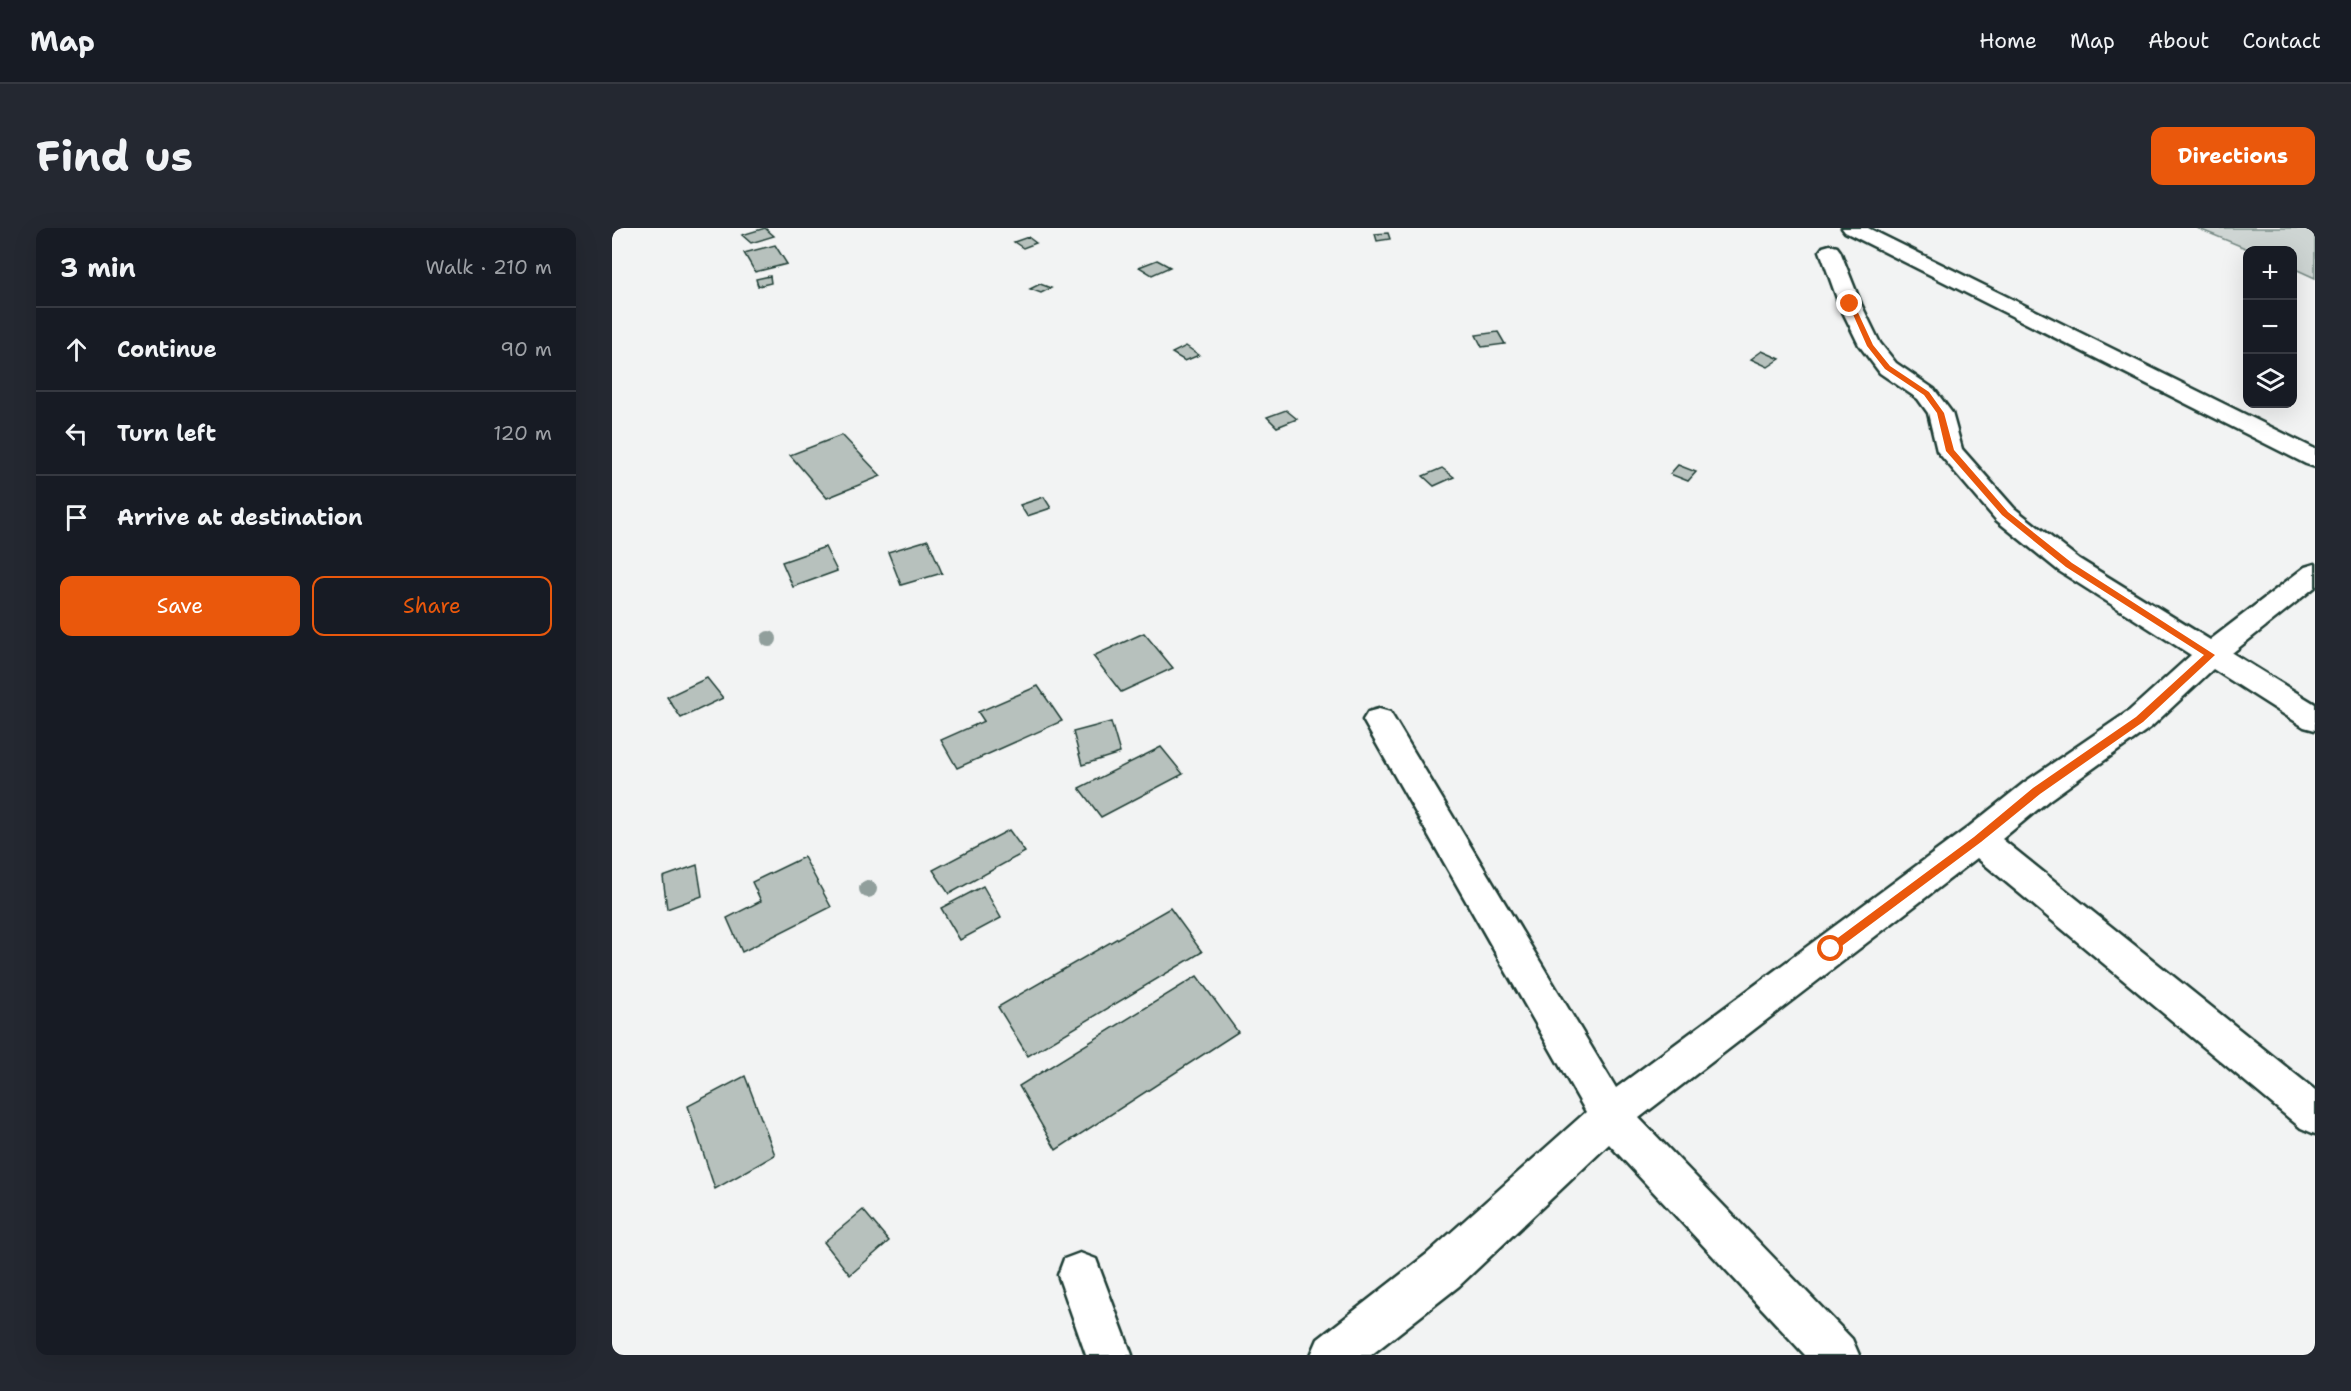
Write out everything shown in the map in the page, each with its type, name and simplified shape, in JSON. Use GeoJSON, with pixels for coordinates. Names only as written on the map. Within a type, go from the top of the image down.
{"type":"FeatureCollection","features":[{"type":"Feature","properties":{"kind":"street"},"geometry":{"type":"LineString","coordinates":[[1852,228],[2315,459]]}},
{"type":"Feature","properties":{"kind":"street"},"geometry":{"type":"LineString","coordinates":[[1830,251],[1850,304],[1870,345],[1888,368],[1926,394],[1940,413],[1950,451],[2005,514],[2069,565],[2315,719]]}},
{"type":"Feature","properties":{"kind":"street"},"geometry":{"type":"LineString","coordinates":[[1334,1355],[1443,1270],[1610,1116],[1978,839],[2037,791],[2140,719],[2210,655],[2315,573]]}},
{"type":"Feature","properties":{"kind":"street"},"geometry":{"type":"LineString","coordinates":[[1379,720],[1610,1116],[1836,1355]]}},
{"type":"Feature","properties":{"kind":"street"},"geometry":{"type":"LineString","coordinates":[[1978,839],[2315,1115]]}},
{"type":"Feature","properties":{"kind":"street"},"geometry":{"type":"LineString","coordinates":[[1080,1275],[1109,1355]]}},
{"type":"Feature","properties":{"kind":"shaded area"},"geometry":{"type":"Polygon","coordinates":[[[2197,228],[2315,228],[2315,278],[2297,270],[2297,246],[2243,247],[2197,228]]]}},
{"type":"Feature","properties":{"kind":"building"},"geometry":{"type":"Polygon","coordinates":[[[765,228],[774,236],[751,243],[742,235],[765,228]]]}},
{"type":"Feature","properties":{"kind":"building"},"geometry":{"type":"Polygon","coordinates":[[[1388,233],[1390,239],[1377,241],[1375,234],[1388,233]]]}},
{"type":"Feature","properties":{"kind":"building"},"geometry":{"type":"Polygon","coordinates":[[[1028,237],[1036,243],[1023,248],[1014,242],[1028,237]]]}},
{"type":"Feature","properties":{"kind":"building"},"geometry":{"type":"Polygon","coordinates":[[[775,245],[787,264],[755,272],[744,253],[775,245]]]}},
{"type":"Feature","properties":{"kind":"building"},"geometry":{"type":"Polygon","coordinates":[[[1157,260],[1170,267],[1152,275],[1139,267],[1157,260]]]}},
{"type":"Feature","properties":{"kind":"building"},"geometry":{"type":"Polygon","coordinates":[[[770,276],[771,283],[758,286],[756,279],[770,276]]]}},
{"type":"Feature","properties":{"kind":"building"},"geometry":{"type":"Polygon","coordinates":[[[1040,284],[1051,288],[1041,293],[1030,289],[1040,284]]]}},
{"type":"Feature","properties":{"kind":"building"},"geometry":{"type":"Polygon","coordinates":[[[1498,332],[1505,344],[1482,347],[1476,335],[1498,332]]]}},
{"type":"Feature","properties":{"kind":"building"},"geometry":{"type":"Polygon","coordinates":[[[1186,346],[1199,355],[1185,361],[1172,353],[1186,346]]]}},
{"type":"Feature","properties":{"kind":"building"},"geometry":{"type":"Polygon","coordinates":[[[1762,351],[1780,359],[1768,367],[1751,359],[1762,351]]]}},
{"type":"Feature","properties":{"kind":"building"},"geometry":{"type":"Polygon","coordinates":[[[1286,410],[1297,419],[1277,427],[1267,417],[1286,410]]]}},
{"type":"Feature","properties":{"kind":"building"},"geometry":{"type":"Polygon","coordinates":[[[842,435],[881,476],[827,498],[790,455],[842,435]]]}},
{"type":"Feature","properties":{"kind":"building"},"geometry":{"type":"Polygon","coordinates":[[[1678,465],[1696,472],[1688,481],[1670,474],[1678,465]]]}},
{"type":"Feature","properties":{"kind":"building"},"geometry":{"type":"Polygon","coordinates":[[[1442,468],[1454,477],[1434,486],[1423,476],[1442,468]]]}},
{"type":"Feature","properties":{"kind":"building"},"geometry":{"type":"Polygon","coordinates":[[[1044,497],[1051,508],[1027,516],[1020,505],[1044,497]]]}},
{"type":"Feature","properties":{"kind":"building"},"geometry":{"type":"Polygon","coordinates":[[[928,540],[942,573],[901,585],[888,552],[928,540]]]}},
{"type":"Feature","properties":{"kind":"building"},"geometry":{"type":"Polygon","coordinates":[[[825,547],[837,571],[793,587],[782,562],[825,547]]]}},
{"type":"Feature","properties":{"kind":"building"},"geometry":{"type":"Polygon","coordinates":[[[1144,633],[1173,668],[1121,692],[1093,656],[1144,633]]]}},
{"type":"Feature","properties":{"kind":"building"},"geometry":{"type":"Polygon","coordinates":[[[707,678],[723,698],[681,718],[667,697],[707,678]]]}},
{"type":"Feature","properties":{"kind":"building"},"geometry":{"type":"Polygon","coordinates":[[[1038,686],[1062,721],[957,768],[941,740],[984,721],[978,712],[1038,686]]]}},
{"type":"Feature","properties":{"kind":"building"},"geometry":{"type":"Polygon","coordinates":[[[1111,722],[1120,753],[1082,765],[1073,732],[1111,722]]]}},
{"type":"Feature","properties":{"kind":"building"},"geometry":{"type":"Polygon","coordinates":[[[1161,747],[1183,774],[1101,817],[1079,788],[1161,747]]]}},
{"type":"Feature","properties":{"kind":"building"},"geometry":{"type":"Polygon","coordinates":[[[1009,830],[1025,852],[949,894],[933,870],[1009,830]]]}},
{"type":"Feature","properties":{"kind":"building"},"geometry":{"type":"Polygon","coordinates":[[[804,857],[831,907],[742,952],[727,918],[761,901],[752,882],[804,857]]]}},
{"type":"Feature","properties":{"kind":"building"},"geometry":{"type":"Polygon","coordinates":[[[697,865],[702,896],[667,909],[663,877],[697,865]]]}},
{"type":"Feature","properties":{"kind":"building"},"geometry":{"type":"Polygon","coordinates":[[[983,886],[1001,918],[960,940],[941,908],[983,886]]]}},
{"type":"Feature","properties":{"kind":"building"},"geometry":{"type":"Polygon","coordinates":[[[1170,908],[1202,952],[1028,1056],[998,1007],[1170,908]]]}},
{"type":"Feature","properties":{"kind":"building"},"geometry":{"type":"Polygon","coordinates":[[[1197,976],[1238,1032],[1056,1150],[1019,1086],[1197,976]]]}},
{"type":"Feature","properties":{"kind":"building"},"geometry":{"type":"Polygon","coordinates":[[[745,1076],[775,1155],[715,1189],[688,1106],[745,1076]]]}},
{"type":"Feature","properties":{"kind":"building"},"geometry":{"type":"Polygon","coordinates":[[[863,1210],[889,1241],[850,1275],[824,1242],[863,1210]]]}},
{"type":"Feature","properties":{"kind":"route"},"geometry":{"type":"LineString","coordinates":[[1831,949],[1978,839],[2037,791],[2140,719],[2210,655],[2069,565],[2005,514],[1950,451],[1940,413],[1926,394],[1888,368],[1870,345],[1850,304]]}}]}
